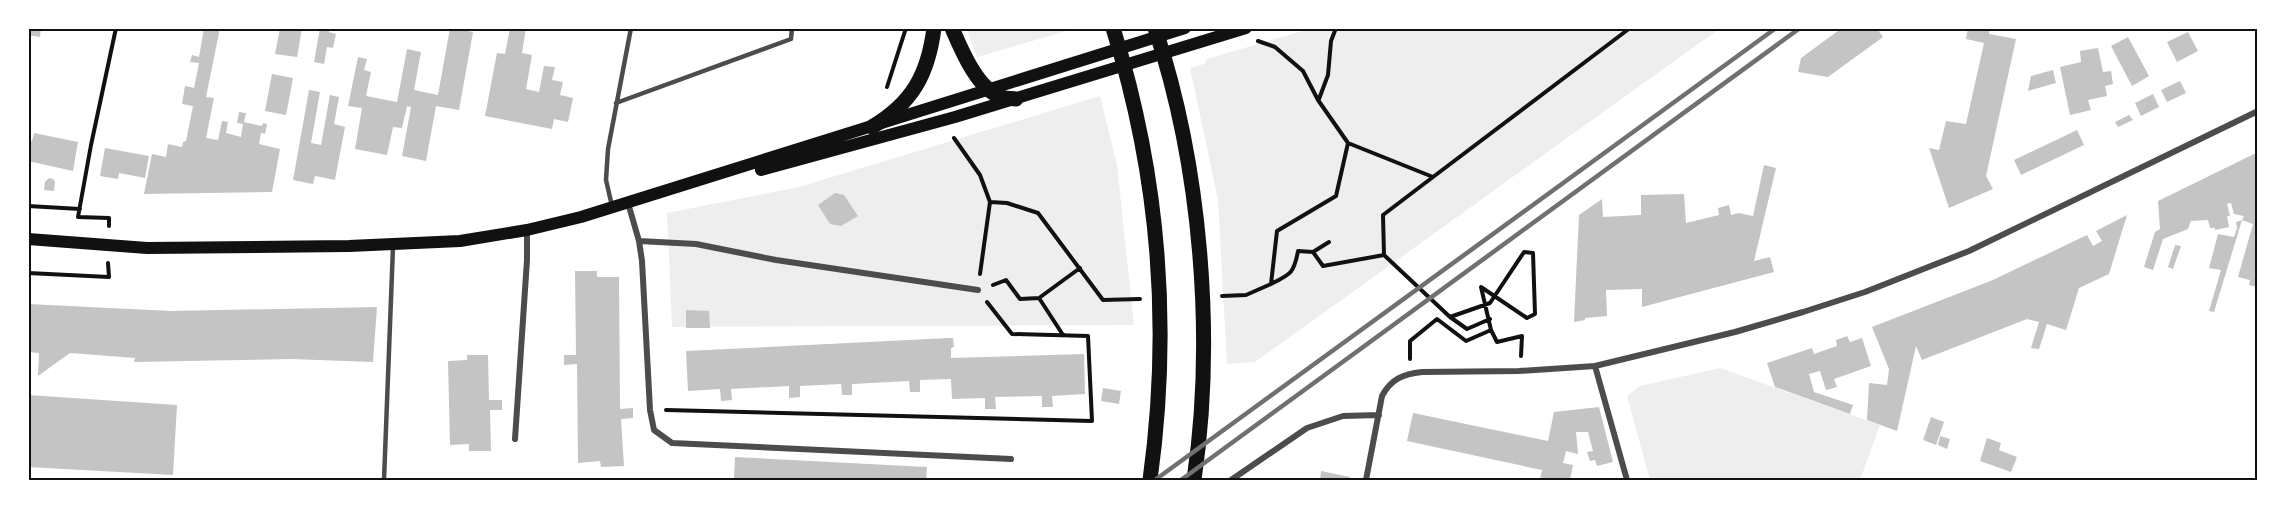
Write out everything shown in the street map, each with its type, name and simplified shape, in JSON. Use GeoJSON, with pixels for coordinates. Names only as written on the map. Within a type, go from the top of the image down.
{"type":"FeatureCollection","features":[{"type":"Feature","properties":{"kind":"main road"},"geometry":{"type":"LineString","coordinates":[[872,127],[900,107],[921,80],[930,53],[934,28]]}},
{"type":"Feature","properties":{"kind":"main road"},"geometry":{"type":"LineString","coordinates":[[952,28],[976,76],[989,91],[1001,98],[1016,99]]}},
{"type":"Feature","properties":{"kind":"main road"},"geometry":{"type":"LineString","coordinates":[[1113,28],[1137,116],[1156,230],[1161,344],[1150,480]]}},
{"type":"Feature","properties":{"kind":"main road"},"geometry":{"type":"LineString","coordinates":[[1155,28],[1171,83],[1188,164],[1200,258],[1202,380],[1194,480]]}},
{"type":"Feature","properties":{"kind":"main road"},"geometry":{"type":"LineString","coordinates":[[651,196],[1185,28]]}},
{"type":"Feature","properties":{"kind":"main road"},"geometry":{"type":"LineString","coordinates":[[28,239],[147,248],[233,248],[460,241],[527,230],[581,217],[627,202],[808,158],[1016,99],[1246,28]]}},
{"type":"Feature","properties":{"kind":"street"},"geometry":{"type":"LineString","coordinates":[[1366,480],[1382,396],[1388,385],[1409,373],[1519,371],[1595,366],[1735,332],[1803,312],[1913,274],[2027,225],[2258,111]]}},
{"type":"Feature","properties":{"kind":"street"},"geometry":{"type":"LineString","coordinates":[[627,202],[639,241],[644,280],[650,410],[654,430],[672,442],[1011,459]]}},
{"type":"Feature","properties":{"kind":"street"},"geometry":{"type":"LineString","coordinates":[[515,439],[527,230]]}},
{"type":"Feature","properties":{"kind":"street"},"geometry":{"type":"LineString","coordinates":[[639,241],[696,244],[776,260],[978,291]]}},
{"type":"Feature","properties":{"kind":"street"},"geometry":{"type":"LineString","coordinates":[[1595,366],[1628,480]]}},
{"type":"Feature","properties":{"kind":"street"},"geometry":{"type":"LineString","coordinates":[[1231,480],[1307,428],[1343,416],[1379,415]]}},
{"type":"Feature","properties":{"kind":"lane"},"geometry":{"type":"LineString","coordinates":[[613,207],[606,180],[608,148],[631,28]]}},
{"type":"Feature","properties":{"kind":"lane"},"geometry":{"type":"LineString","coordinates":[[616,103],[791,39],[792,28]]}},
{"type":"Feature","properties":{"kind":"lane"},"geometry":{"type":"LineString","coordinates":[[384,480],[393,244]]}},
{"type":"Feature","properties":{"kind":"path"},"geometry":{"type":"LineString","coordinates":[[28,273],[109,277],[109,218],[78,217],[116,28]]}},
{"type":"Feature","properties":{"kind":"path"},"geometry":{"type":"LineString","coordinates":[[886,94],[887,81],[906,28]]}},
{"type":"Feature","properties":{"kind":"path"},"geometry":{"type":"LineString","coordinates":[[1318,100],[1328,75],[1331,41],[1336,28]]}},
{"type":"Feature","properties":{"kind":"path"},"geometry":{"type":"LineString","coordinates":[[1490,319],[1467,329],[1384,255],[1383,215],[1630,28]]}},
{"type":"Feature","properties":{"kind":"path"},"geometry":{"type":"LineString","coordinates":[[1255,40],[1275,47],[1303,71],[1318,100],[1348,143],[1434,177]]}},
{"type":"Feature","properties":{"kind":"path"},"geometry":{"type":"LineString","coordinates":[[650,410],[1092,421],[1088,336],[1012,334],[978,291],[990,202],[980,174],[952,135]]}},
{"type":"Feature","properties":{"kind":"path"},"geometry":{"type":"LineString","coordinates":[[1271,284],[1277,231],[1336,196],[1348,143]]}},
{"type":"Feature","properties":{"kind":"path"},"geometry":{"type":"LineString","coordinates":[[990,202],[1007,203],[1038,213],[1080,267],[1102,300]]}},
{"type":"Feature","properties":{"kind":"path"},"geometry":{"type":"LineString","coordinates":[[28,206],[80,209]]}},
{"type":"Feature","properties":{"kind":"path"},"geometry":{"type":"LineString","coordinates":[[1246,295],[1291,274],[1295,268],[1298,251],[1313,252],[1329,242]]}},
{"type":"Feature","properties":{"kind":"path"},"geometry":{"type":"LineString","coordinates":[[1313,252],[1323,266],[1384,255]]}},
{"type":"Feature","properties":{"kind":"path"},"geometry":{"type":"LineString","coordinates":[[1450,316],[1490,303],[1524,252],[1533,253],[1535,314],[1527,318],[1481,286],[1490,319],[1491,330],[1497,342],[1522,336],[1519,371]]}},
{"type":"Feature","properties":{"kind":"path"},"geometry":{"type":"LineString","coordinates":[[978,291],[1006,280],[1020,299],[1039,298],[1080,267]]}},
{"type":"Feature","properties":{"kind":"path"},"geometry":{"type":"LineString","coordinates":[[1039,298],[1063,335]]}},
{"type":"Feature","properties":{"kind":"path"},"geometry":{"type":"LineString","coordinates":[[1409,373],[1410,341],[1437,319],[1466,341],[1491,330]]}},
{"type":"Feature","properties":{"kind":"shaded area"},"geometry":{"type":"Polygon","coordinates":[[[967,28],[1073,29],[977,57],[967,28]]]}},
{"type":"Feature","properties":{"kind":"shaded area"},"geometry":{"type":"Polygon","coordinates":[[[1309,29],[1719,29],[1255,362],[1227,364],[1218,200],[1190,68],[1204,64],[1207,59],[1309,29]]]}},
{"type":"Feature","properties":{"kind":"shaded area"},"geometry":{"type":"Polygon","coordinates":[[[1100,96],[1117,165],[1134,325],[672,327],[667,213],[799,187],[1100,96]]]}},
{"type":"Feature","properties":{"kind":"shaded area"},"geometry":{"type":"Polygon","coordinates":[[[1720,368],[1880,425],[1860,480],[1650,480],[1627,396],[1640,386],[1720,368]]]}},
{"type":"Feature","properties":{"kind":"building"},"geometry":{"type":"Polygon","coordinates":[[[28,28],[41,28],[40,37],[28,35],[28,28]]]}},
{"type":"Feature","properties":{"kind":"building"},"geometry":{"type":"Polygon","coordinates":[[[204,28],[220,28],[206,97],[214,98],[206,138],[218,140],[222,121],[228,122],[226,133],[241,137],[243,124],[237,123],[239,112],[246,113],[244,122],[262,126],[263,123],[267,124],[265,134],[261,133],[259,144],[280,149],[272,192],[144,194],[152,154],[166,157],[168,144],[182,147],[183,142],[186,141],[193,106],[182,104],[185,86],[194,88],[199,63],[190,62],[192,55],[199,57],[204,28]]]}},
{"type":"Feature","properties":{"kind":"building"},"geometry":{"type":"Polygon","coordinates":[[[280,28],[302,28],[297,57],[275,54],[280,28]]]}},
{"type":"Feature","properties":{"kind":"building"},"geometry":{"type":"Polygon","coordinates":[[[320,28],[329,28],[329,32],[336,34],[333,48],[327,47],[324,64],[314,62],[320,28]]]}},
{"type":"Feature","properties":{"kind":"building"},"geometry":{"type":"Polygon","coordinates":[[[450,28],[473,32],[459,110],[436,106],[426,161],[402,156],[411,107],[407,106],[402,128],[393,127],[387,155],[355,149],[362,108],[348,106],[358,57],[367,59],[364,70],[371,72],[366,96],[397,102],[407,49],[421,52],[414,90],[438,95],[450,28]]]}},
{"type":"Feature","properties":{"kind":"building"},"geometry":{"type":"Polygon","coordinates":[[[510,28],[526,28],[522,53],[532,55],[526,89],[539,92],[544,66],[555,67],[552,80],[563,82],[560,95],[573,98],[568,122],[554,119],[552,129],[485,116],[497,53],[505,54],[510,28]]]}},
{"type":"Feature","properties":{"kind":"building"},"geometry":{"type":"Polygon","coordinates":[[[1842,28],[1877,28],[1883,37],[1828,77],[1798,72],[1801,58],[1842,28]]]}},
{"type":"Feature","properties":{"kind":"building"},"geometry":{"type":"Polygon","coordinates":[[[1968,28],[1990,28],[1989,34],[2016,39],[1986,176],[1993,189],[1949,208],[1929,148],[1939,150],[1946,121],[1966,124],[1984,43],[1966,39],[1968,28]]]}},
{"type":"Feature","properties":{"kind":"building"},"geometry":{"type":"Polygon","coordinates":[[[2188,32],[2198,51],[2177,62],[2167,42],[2188,32]]]}},
{"type":"Feature","properties":{"kind":"building"},"geometry":{"type":"Polygon","coordinates":[[[2128,37],[2149,76],[2132,86],[2111,46],[2128,37]]]}},
{"type":"Feature","properties":{"kind":"building"},"geometry":{"type":"Polygon","coordinates":[[[2098,48],[2103,72],[2111,71],[2113,84],[2105,86],[2107,96],[2088,100],[2091,110],[2070,115],[2060,67],[2081,62],[2080,51],[2098,48]]]}},
{"type":"Feature","properties":{"kind":"building"},"geometry":{"type":"Polygon","coordinates":[[[2053,70],[2056,83],[2028,91],[2031,76],[2053,70]]]}},
{"type":"Feature","properties":{"kind":"building"},"geometry":{"type":"Polygon","coordinates":[[[272,74],[293,78],[286,115],[265,111],[272,74]]]}},
{"type":"Feature","properties":{"kind":"building"},"geometry":{"type":"Polygon","coordinates":[[[2180,81],[2186,93],[2167,102],[2161,90],[2180,81]]]}},
{"type":"Feature","properties":{"kind":"building"},"geometry":{"type":"Polygon","coordinates":[[[309,90],[320,92],[311,143],[321,145],[330,95],[339,97],[334,124],[345,127],[335,180],[315,176],[313,184],[293,180],[309,90]]]}},
{"type":"Feature","properties":{"kind":"building"},"geometry":{"type":"Polygon","coordinates":[[[2153,94],[2159,107],[2141,116],[2135,103],[2153,94]]]}},
{"type":"Feature","properties":{"kind":"building"},"geometry":{"type":"Polygon","coordinates":[[[2129,115],[2133,120],[2118,127],[2115,122],[2129,115]]]}},
{"type":"Feature","properties":{"kind":"building"},"geometry":{"type":"Polygon","coordinates":[[[2077,130],[2084,145],[2021,175],[2014,160],[2077,130]]]}},
{"type":"Feature","properties":{"kind":"building"},"geometry":{"type":"Polygon","coordinates":[[[34,133],[78,142],[73,171],[28,161],[28,140],[32,141],[34,133]]]}},
{"type":"Feature","properties":{"kind":"building"},"geometry":{"type":"Polygon","coordinates":[[[105,148],[149,156],[145,178],[119,173],[118,179],[100,176],[105,148]]]}},
{"type":"Feature","properties":{"kind":"building"},"geometry":{"type":"Polygon","coordinates":[[[2258,154],[2257,287],[2249,285],[2250,280],[2238,277],[2253,224],[2242,220],[2244,216],[2234,214],[2231,203],[2227,204],[2230,216],[2227,216],[2229,227],[2215,230],[2215,228],[2210,228],[2208,220],[2191,221],[2188,229],[2163,239],[2153,270],[2144,267],[2155,232],[2160,229],[2158,201],[2258,154]]]}},
{"type":"Feature","properties":{"kind":"building"},"geometry":{"type":"Polygon","coordinates":[[[1764,165],[1776,168],[1754,261],[1770,257],[1774,272],[1642,307],[1642,289],[1606,290],[1607,316],[1585,318],[1585,320],[1574,322],[1579,215],[1602,199],[1603,217],[1641,215],[1641,195],[1684,194],[1686,223],[1719,215],[1718,208],[1729,205],[1731,215],[1739,213],[1753,216],[1764,165]]]}},
{"type":"Feature","properties":{"kind":"building"},"geometry":{"type":"Polygon","coordinates":[[[49,178],[55,182],[54,191],[44,190],[45,182],[49,178]]]}},
{"type":"Feature","properties":{"kind":"building"},"geometry":{"type":"Polygon","coordinates":[[[835,193],[844,195],[858,216],[841,226],[830,224],[818,205],[835,193]]]}},
{"type":"Feature","properties":{"kind":"building"},"geometry":{"type":"Polygon","coordinates":[[[2127,215],[2109,274],[2079,288],[2066,330],[2047,324],[2039,349],[2031,348],[2039,322],[2027,319],[1922,360],[1916,346],[1897,431],[1867,420],[1869,383],[1887,385],[1889,369],[1872,327],[1993,280],[2087,235],[2093,246],[2102,241],[2096,231],[2127,215]]]}},
{"type":"Feature","properties":{"kind":"building"},"geometry":{"type":"Polygon","coordinates":[[[2242,220],[2214,312],[2209,311],[2221,270],[2209,268],[2218,234],[2234,237],[2236,222],[2242,220]]]}},
{"type":"Feature","properties":{"kind":"building"},"geometry":{"type":"Polygon","coordinates":[[[2175,245],[2181,246],[2173,269],[2168,267],[2175,245]]]}},
{"type":"Feature","properties":{"kind":"building"},"geometry":{"type":"Polygon","coordinates":[[[575,271],[597,271],[597,277],[619,277],[620,409],[633,408],[633,418],[621,419],[624,466],[601,467],[600,461],[578,463],[577,364],[564,365],[564,355],[576,355],[575,271]]]}},
{"type":"Feature","properties":{"kind":"building"},"geometry":{"type":"Polygon","coordinates":[[[28,304],[171,311],[377,307],[373,362],[291,359],[134,362],[135,358],[70,353],[38,376],[39,353],[28,352],[28,304]]]}},
{"type":"Feature","properties":{"kind":"building"},"geometry":{"type":"Polygon","coordinates":[[[686,310],[709,311],[710,328],[686,328],[686,310]]]}},
{"type":"Feature","properties":{"kind":"building"},"geometry":{"type":"Polygon","coordinates":[[[1847,336],[1850,342],[1862,338],[1871,366],[1834,379],[1837,387],[1826,390],[1820,371],[1809,374],[1814,392],[1853,405],[1850,414],[1775,387],[1767,363],[1812,348],[1814,354],[1837,346],[1836,340],[1847,336]]]}},
{"type":"Feature","properties":{"kind":"building"},"geometry":{"type":"Polygon","coordinates":[[[953,338],[954,347],[951,348],[951,358],[1084,354],[1085,394],[1052,396],[1053,407],[1042,407],[1042,396],[995,397],[996,409],[985,409],[985,398],[952,399],[951,379],[920,380],[920,392],[910,392],[909,381],[852,384],[852,395],[842,395],[841,384],[800,386],[800,397],[789,398],[789,386],[731,389],[732,400],[721,401],[720,389],[688,391],[686,351],[953,338]]]}},
{"type":"Feature","properties":{"kind":"building"},"geometry":{"type":"Polygon","coordinates":[[[467,355],[488,355],[489,400],[502,400],[502,410],[490,410],[491,451],[469,451],[469,444],[450,445],[448,361],[467,360],[467,355]]]}},
{"type":"Feature","properties":{"kind":"building"},"geometry":{"type":"Polygon","coordinates":[[[1103,388],[1121,391],[1119,404],[1101,401],[1103,388]]]}},
{"type":"Feature","properties":{"kind":"building"},"geometry":{"type":"Polygon","coordinates":[[[28,395],[177,405],[173,475],[28,467],[28,395]]]}},
{"type":"Feature","properties":{"kind":"building"},"geometry":{"type":"Polygon","coordinates":[[[1599,407],[1613,462],[1597,466],[1595,460],[1590,461],[1587,452],[1593,451],[1588,432],[1576,432],[1578,454],[1566,451],[1563,463],[1573,465],[1570,480],[1540,480],[1542,470],[1407,441],[1413,413],[1548,441],[1554,412],[1599,407]]]}},
{"type":"Feature","properties":{"kind":"building"},"geometry":{"type":"Polygon","coordinates":[[[1931,417],[1944,422],[1936,445],[1923,440],[1931,417]]]}},
{"type":"Feature","properties":{"kind":"building"},"geometry":{"type":"Polygon","coordinates":[[[1940,436],[1950,439],[1947,449],[1938,445],[1940,436]]]}},
{"type":"Feature","properties":{"kind":"building"},"geometry":{"type":"Polygon","coordinates":[[[1987,438],[2001,443],[1999,450],[2017,457],[2011,472],[1980,461],[1987,438]]]}},
{"type":"Feature","properties":{"kind":"building"},"geometry":{"type":"Polygon","coordinates":[[[735,457],[927,467],[926,480],[734,478],[735,457]]]}},
{"type":"Feature","properties":{"kind":"building"},"geometry":{"type":"Polygon","coordinates":[[[1321,471],[1350,477],[1350,480],[1320,480],[1321,471]]]}},
{"type":"Feature","properties":{"kind":"railway"},"geometry":{"type":"LineString","coordinates":[[1155,480],[1776,28]]}},
{"type":"Feature","properties":{"kind":"railway"},"geometry":{"type":"LineString","coordinates":[[1181,480],[1800,28]]}}]}
